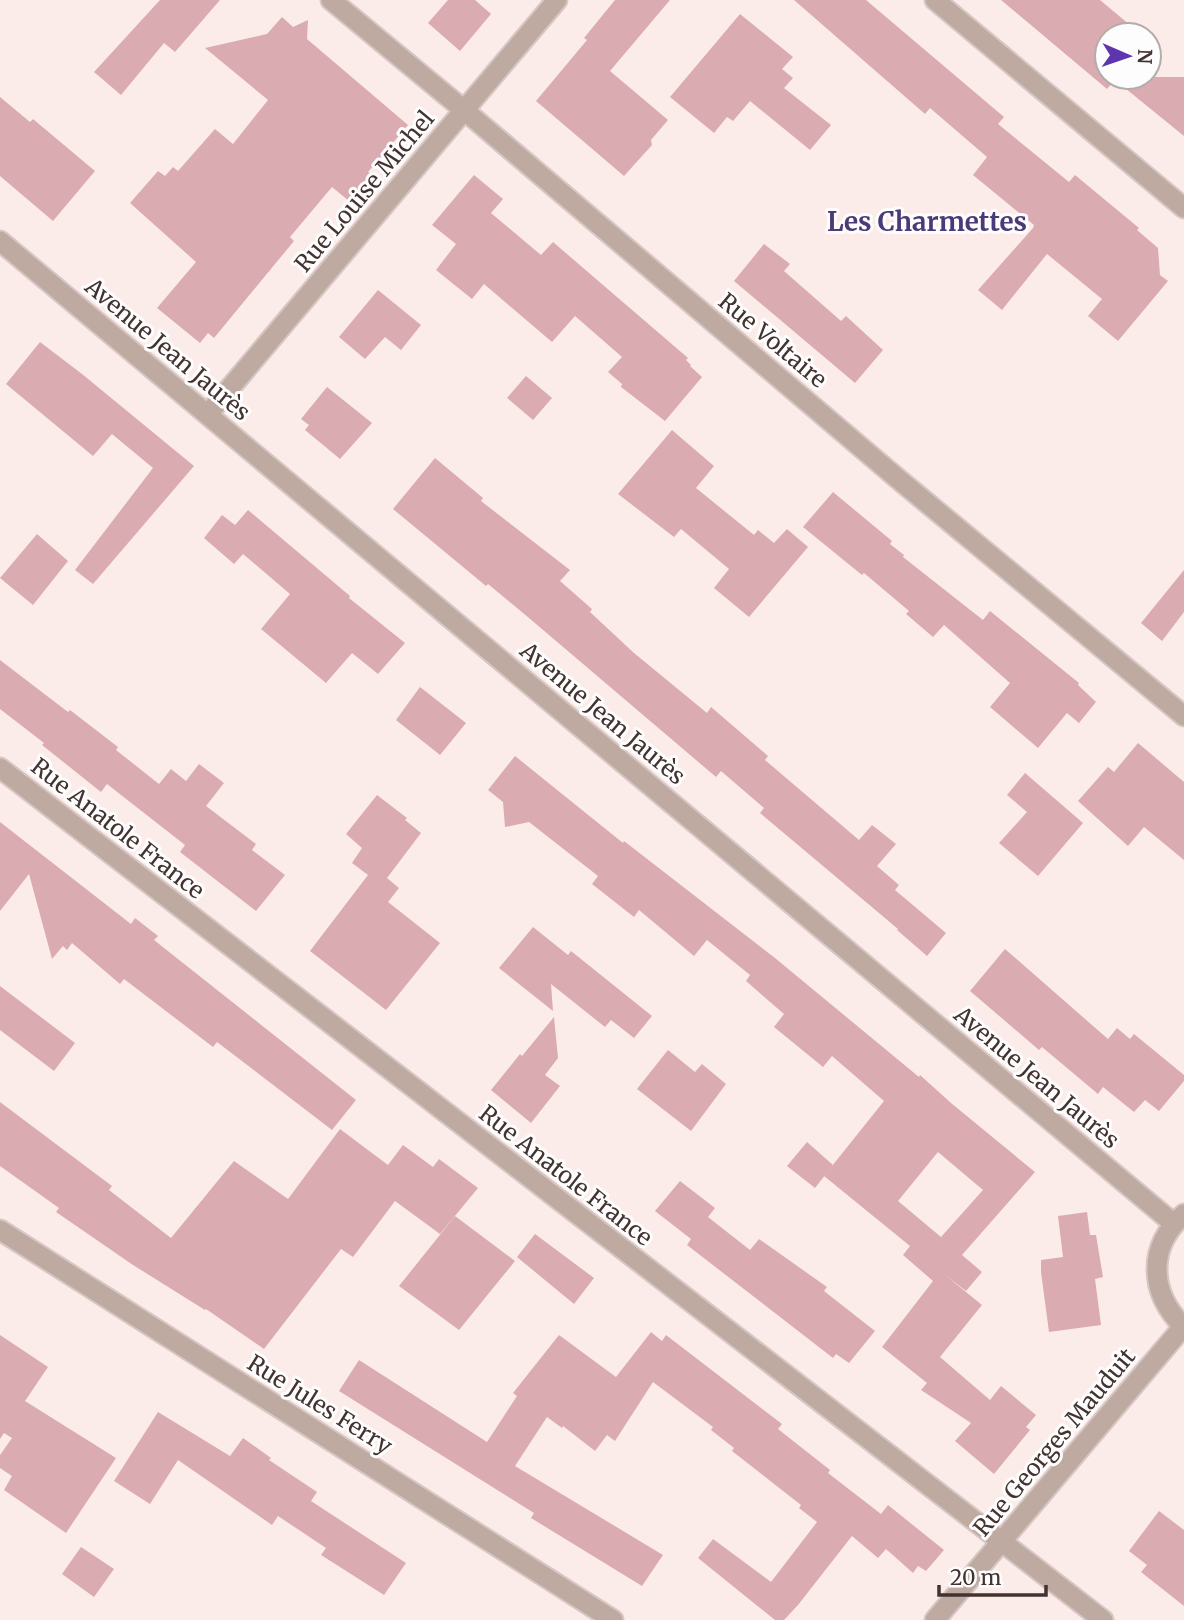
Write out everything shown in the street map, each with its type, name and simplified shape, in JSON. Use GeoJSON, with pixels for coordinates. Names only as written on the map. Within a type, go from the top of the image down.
{"type":"FeatureCollection","features":[{"type":"Feature","properties":{"kind":"street","name":"Rue Voltaire"},"geometry":{"type":"LineString","coordinates":[[331,0],[897,478],[1184,716]]}},
{"type":"Feature","properties":{"kind":"street","name":"Rue Louise Michel"},"geometry":{"type":"LineString","coordinates":[[208,414],[557,0]]}},
{"type":"Feature","properties":{"kind":"street"},"geometry":{"type":"LineString","coordinates":[[936,0],[1184,208]]}},
{"type":"Feature","properties":{"kind":"street","name":"Avenue Jean Jaurès"},"geometry":{"type":"LineString","coordinates":[[0,241],[1179,1219]]}},
{"type":"Feature","properties":{"kind":"street","name":"Rue Anatole France"},"geometry":{"type":"LineString","coordinates":[[0,768],[1103,1620]]}},
{"type":"Feature","properties":{"kind":"street"},"geometry":{"type":"LineString","coordinates":[[1179,1219],[1162,1243],[1157,1265],[1158,1288],[1168,1309],[1183,1327]]}},
{"type":"Feature","properties":{"kind":"street","name":"Rue Jules Ferry"},"geometry":{"type":"LineString","coordinates":[[0,1230],[613,1620]]}},
{"type":"Feature","properties":{"kind":"street","name":"Rue Georges Mauduit"},"geometry":{"type":"LineString","coordinates":[[935,1620],[1183,1327]]}},
{"type":"Feature","properties":{"kind":"building"},"geometry":{"type":"Polygon","coordinates":[[[160,0],[220,0],[175,52],[164,43],[121,95],[94,72],[160,0]]]}},
{"type":"Feature","properties":{"kind":"building"},"geometry":{"type":"Polygon","coordinates":[[[448,0],[475,0],[491,14],[460,51],[428,23],[448,0]]]}},
{"type":"Feature","properties":{"kind":"building"},"geometry":{"type":"Polygon","coordinates":[[[615,0],[670,0],[610,71],[668,120],[651,140],[652,145],[624,176],[536,101],[587,40],[584,38],[615,0]]]}},
{"type":"Feature","properties":{"kind":"building"},"geometry":{"type":"Polygon","coordinates":[[[794,0],[866,0],[1004,117],[998,124],[1069,182],[1075,175],[1139,228],[1137,230],[1158,248],[1160,275],[1168,281],[1118,341],[1088,316],[1102,299],[1047,254],[1002,310],[978,290],[1034,225],[973,175],[987,157],[930,108],[925,114],[794,0]]]}},
{"type":"Feature","properties":{"kind":"building"},"geometry":{"type":"Polygon","coordinates":[[[1001,0],[1100,0],[1125,21],[1093,21],[1093,77],[1001,0]]]}},
{"type":"Feature","properties":{"kind":"building"},"geometry":{"type":"Polygon","coordinates":[[[740,14],[793,57],[782,69],[793,78],[784,88],[831,125],[810,150],[750,101],[733,121],[727,117],[714,133],[670,97],[740,14]]]}},
{"type":"Feature","properties":{"kind":"building"},"geometry":{"type":"Polygon","coordinates":[[[282,17],[293,27],[308,20],[307,39],[408,125],[368,172],[371,174],[349,201],[332,187],[290,237],[294,241],[214,338],[208,333],[200,343],[157,308],[196,262],[130,203],[158,171],[165,176],[173,167],[178,171],[215,129],[233,144],[268,100],[205,48],[267,34],[282,17]]]}},
{"type":"Feature","properties":{"kind":"building"},"geometry":{"type":"Polygon","coordinates":[[[1163,77],[1184,77],[1184,136],[1129,91],[1163,91],[1163,77]]]}},
{"type":"Feature","properties":{"kind":"building"},"geometry":{"type":"Polygon","coordinates":[[[0,97],[30,122],[33,119],[95,171],[53,221],[0,176],[0,97]]]}},
{"type":"Feature","properties":{"kind":"building"},"geometry":{"type":"Polygon","coordinates":[[[474,175],[503,199],[491,213],[541,255],[553,242],[688,358],[686,360],[690,366],[702,377],[665,421],[621,387],[622,384],[608,372],[622,357],[575,316],[552,342],[484,284],[472,299],[436,270],[456,244],[432,225],[474,175]]]}},
{"type":"Feature","properties":{"kind":"building"},"geometry":{"type":"Polygon","coordinates":[[[764,244],[790,264],[784,271],[841,321],[846,316],[883,350],[855,383],[734,281],[764,244]]]}},
{"type":"Feature","properties":{"kind":"building"},"geometry":{"type":"Polygon","coordinates":[[[378,290],[421,325],[401,350],[385,337],[365,359],[339,337],[378,290]]]}},
{"type":"Feature","properties":{"kind":"building"},"geometry":{"type":"Polygon","coordinates":[[[40,342],[194,466],[93,584],[75,570],[153,468],[112,434],[93,456],[6,384],[40,342]]]}},
{"type":"Feature","properties":{"kind":"building"},"geometry":{"type":"Polygon","coordinates":[[[526,376],[552,398],[533,420],[507,398],[526,376]]]}},
{"type":"Feature","properties":{"kind":"building"},"geometry":{"type":"Polygon","coordinates":[[[327,387],[372,423],[340,459],[305,430],[309,425],[301,419],[327,387]]]}},
{"type":"Feature","properties":{"kind":"building"},"geometry":{"type":"Polygon","coordinates":[[[672,430],[714,466],[696,488],[754,535],[758,530],[774,543],[787,529],[808,547],[749,617],[714,588],[729,569],[681,529],[674,537],[618,494],[672,430]]]}},
{"type":"Feature","properties":{"kind":"building"},"geometry":{"type":"Polygon","coordinates":[[[435,458],[483,498],[481,501],[570,570],[560,581],[592,609],[590,612],[634,653],[707,713],[711,707],[768,756],[765,760],[859,840],[872,825],[896,844],[877,866],[899,885],[895,890],[946,933],[927,956],[760,813],[764,808],[721,771],[716,777],[529,618],[393,509],[435,458]]]}},
{"type":"Feature","properties":{"kind":"building"},"geometry":{"type":"Polygon","coordinates":[[[833,492],[892,541],[890,544],[904,555],[903,557],[983,620],[990,611],[1079,683],[1096,702],[1079,723],[1067,713],[1038,748],[990,707],[1010,683],[944,625],[933,637],[906,614],[909,611],[803,527],[833,492]]]}},
{"type":"Feature","properties":{"kind":"building"},"geometry":{"type":"Polygon","coordinates":[[[248,510],[405,643],[378,674],[352,653],[326,683],[261,629],[290,594],[243,554],[234,564],[204,538],[222,515],[235,525],[248,510]]]}},
{"type":"Feature","properties":{"kind":"building"},"geometry":{"type":"Polygon","coordinates":[[[37,534],[68,561],[33,605],[0,578],[37,534]]]}},
{"type":"Feature","properties":{"kind":"building"},"geometry":{"type":"Polygon","coordinates":[[[1184,570],[1184,612],[1162,641],[1141,623],[1184,570]]]}},
{"type":"Feature","properties":{"kind":"building"},"geometry":{"type":"Polygon","coordinates":[[[0,660],[118,747],[116,750],[159,784],[171,769],[186,781],[199,764],[224,783],[206,806],[256,844],[252,850],[285,875],[256,911],[180,852],[185,845],[107,784],[101,792],[0,709],[0,660]]]}},
{"type":"Feature","properties":{"kind":"building"},"geometry":{"type":"Polygon","coordinates":[[[420,687],[466,723],[440,755],[396,720],[420,687]]]}},
{"type":"Feature","properties":{"kind":"building"},"geometry":{"type":"Polygon","coordinates":[[[1138,743],[1184,782],[1184,860],[1144,827],[1128,846],[1078,801],[1108,767],[1114,772],[1138,743]]]}},
{"type":"Feature","properties":{"kind":"building"},"geometry":{"type":"Polygon","coordinates":[[[515,756],[623,843],[624,841],[775,958],[1035,1172],[962,1255],[982,1272],[966,1291],[945,1275],[982,1305],[940,1357],[990,1400],[1001,1386],[1036,1415],[1026,1427],[1030,1430],[994,1474],[955,1441],[971,1423],[921,1390],[927,1383],[882,1347],[933,1281],[903,1255],[910,1246],[824,1176],[884,1101],[832,1056],[823,1067],[774,1027],[784,1014],[746,981],[750,975],[707,940],[694,956],[639,910],[634,917],[592,884],[598,876],[529,822],[505,827],[503,802],[488,790],[515,756]],[[938,1152],[898,1201],[941,1237],[983,1190],[938,1152]]]}},
{"type":"Feature","properties":{"kind":"building"},"geometry":{"type":"Polygon","coordinates":[[[1025,773],[1083,823],[1038,876],[999,843],[1027,812],[1007,795],[1025,773]]]}},
{"type":"Feature","properties":{"kind":"building"},"geometry":{"type":"Polygon","coordinates":[[[377,795],[407,818],[405,820],[421,833],[387,878],[399,888],[388,902],[440,943],[386,1010],[310,951],[368,875],[352,863],[362,848],[346,834],[377,795]]]}},
{"type":"Feature","properties":{"kind":"building"},"geometry":{"type":"Polygon","coordinates":[[[0,822],[131,924],[135,918],[158,936],[154,940],[356,1100],[332,1130],[217,1042],[213,1047],[124,979],[120,984],[72,943],[67,950],[63,946],[52,959],[29,874],[0,911],[0,822]]]}},
{"type":"Feature","properties":{"kind":"building"},"geometry":{"type":"Polygon","coordinates":[[[533,927],[568,955],[571,951],[652,1016],[634,1038],[611,1020],[605,1027],[551,984],[553,1011],[499,968],[533,927]]]}},
{"type":"Feature","properties":{"kind":"building"},"geometry":{"type":"Polygon","coordinates":[[[1005,949],[1108,1039],[1117,1028],[1130,1039],[1134,1034],[1184,1075],[1184,1081],[1159,1111],[1145,1100],[1134,1112],[1103,1087],[1098,1094],[1042,1047],[1039,1050],[970,991],[1005,949]]]}},
{"type":"Feature","properties":{"kind":"building"},"geometry":{"type":"Polygon","coordinates":[[[0,986],[75,1043],[54,1071],[0,1030],[0,986]]]}},
{"type":"Feature","properties":{"kind":"building"},"geometry":{"type":"Polygon","coordinates":[[[554,1017],[558,1058],[545,1075],[560,1086],[531,1123],[491,1090],[554,1017]]]}},
{"type":"Feature","properties":{"kind":"building"},"geometry":{"type":"Polygon","coordinates":[[[668,1050],[695,1072],[702,1064],[726,1084],[691,1131],[637,1089],[668,1050]]]}},
{"type":"Feature","properties":{"kind":"building"},"geometry":{"type":"Polygon","coordinates":[[[0,1102],[112,1186],[109,1190],[171,1238],[234,1161],[288,1199],[340,1129],[388,1165],[403,1145],[433,1167],[439,1159],[478,1188],[440,1234],[395,1201],[353,1257],[341,1249],[264,1349],[56,1212],[59,1208],[0,1166],[0,1102]]]}},
{"type":"Feature","properties":{"kind":"building"},"geometry":{"type":"Polygon","coordinates":[[[807,1142],[833,1165],[815,1188],[787,1166],[807,1142]]]}},
{"type":"Feature","properties":{"kind":"building"},"geometry":{"type":"Polygon","coordinates":[[[680,1181],[715,1208],[708,1217],[750,1250],[759,1239],[827,1287],[824,1291],[875,1331],[849,1363],[836,1354],[833,1358],[687,1245],[691,1239],[655,1211],[680,1181]]]}},
{"type":"Feature","properties":{"kind":"building"},"geometry":{"type":"Polygon","coordinates":[[[1087,1212],[1090,1235],[1096,1235],[1103,1277],[1095,1279],[1101,1325],[1049,1332],[1041,1260],[1063,1257],[1058,1216],[1087,1212]]]}},
{"type":"Feature","properties":{"kind":"building"},"geometry":{"type":"Polygon","coordinates":[[[455,1216],[515,1261],[459,1330],[399,1286],[455,1216]]]}},
{"type":"Feature","properties":{"kind":"building"},"geometry":{"type":"Polygon","coordinates":[[[535,1234],[594,1278],[574,1304],[517,1257],[535,1234]]]}},
{"type":"Feature","properties":{"kind":"building"},"geometry":{"type":"Polygon","coordinates":[[[651,1332],[662,1341],[666,1335],[782,1424],[778,1429],[830,1470],[828,1473],[881,1514],[888,1505],[944,1550],[926,1571],[918,1566],[913,1573],[886,1549],[878,1558],[852,1536],[798,1605],[784,1620],[775,1620],[698,1558],[713,1539],[771,1582],[817,1522],[799,1508],[801,1505],[732,1451],[734,1448],[711,1430],[713,1427],[653,1382],[615,1441],[607,1435],[595,1451],[547,1417],[515,1466],[663,1555],[642,1586],[531,1518],[534,1513],[339,1391],[359,1360],[487,1442],[517,1396],[513,1393],[559,1335],[616,1377],[651,1332]]]}},
{"type":"Feature","properties":{"kind":"building"},"geometry":{"type":"Polygon","coordinates":[[[0,1335],[48,1367],[25,1401],[116,1458],[66,1533],[4,1490],[12,1476],[0,1468],[0,1455],[12,1438],[4,1433],[0,1439],[0,1335]]]}},
{"type":"Feature","properties":{"kind":"building"},"geometry":{"type":"Polygon","coordinates":[[[158,1412],[230,1456],[243,1438],[271,1458],[269,1460],[317,1492],[311,1501],[406,1563],[384,1595],[321,1555],[326,1548],[278,1516],[272,1525],[178,1460],[150,1504],[114,1481],[158,1412]]]}},
{"type":"Feature","properties":{"kind":"building"},"geometry":{"type":"Polygon","coordinates":[[[1159,1511],[1184,1530],[1184,1606],[1141,1572],[1147,1565],[1129,1551],[1159,1511]]]}},
{"type":"Feature","properties":{"kind":"building"},"geometry":{"type":"Polygon","coordinates":[[[81,1547],[114,1569],[94,1597],[62,1574],[81,1547]]]}},
{"type":"Feature","properties":{"kind":"district","name":"Les Charmettes"},"geometry":{"type":"Point","coordinates":[927,221]}}]}
